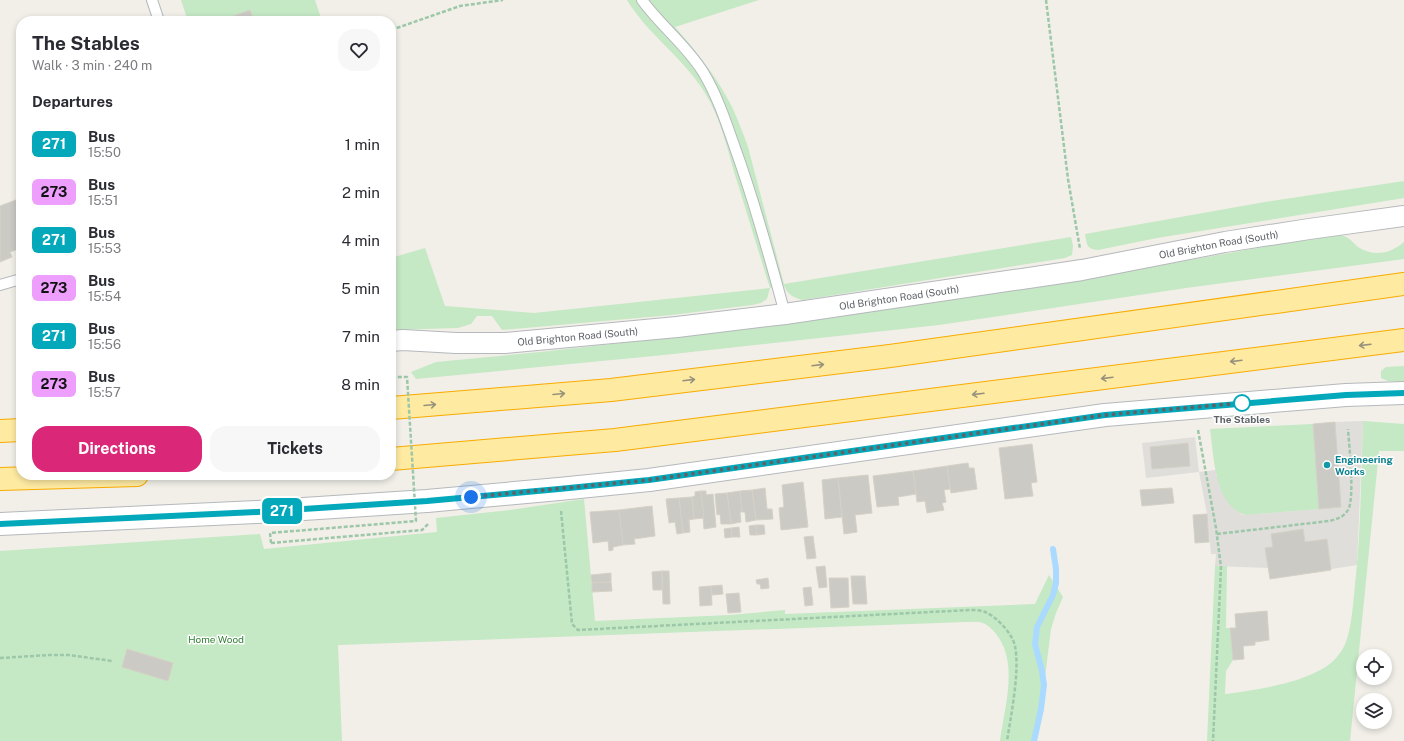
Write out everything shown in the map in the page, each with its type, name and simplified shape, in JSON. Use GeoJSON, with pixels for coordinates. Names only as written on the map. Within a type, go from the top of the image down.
{"type":"FeatureCollection","features":[{"type":"Feature","properties":{"kind":"highway"},"geometry":{"type":"LineString","coordinates":[[396,408],[611,390],[890,356],[1404,284]]}},
{"type":"Feature","properties":{"kind":"highway"},"geometry":{"type":"LineString","coordinates":[[396,459],[616,440],[1404,340]]}},
{"type":"Feature","properties":{"kind":"highway"},"geometry":{"type":"LineString","coordinates":[[0,431],[16,430]]}},
{"type":"Feature","properties":{"kind":"highway"},"geometry":{"type":"LineString","coordinates":[[0,479],[16,479]]}},
{"type":"Feature","properties":{"kind":"street","name":"Old Brighton Road (South)"},"geometry":{"type":"LineString","coordinates":[[396,341],[505,343],[785,314],[1082,270],[1233,241],[1404,216]]}},
{"type":"Feature","properties":{"kind":"street"},"geometry":{"type":"LineString","coordinates":[[0,524],[257,512],[427,501],[559,489],[649,480],[1105,415],[1346,395],[1404,393]]}},
{"type":"Feature","properties":{"kind":"lane"},"geometry":{"type":"LineString","coordinates":[[152,0],[157,16]]}},
{"type":"Feature","properties":{"kind":"lane"},"geometry":{"type":"LineString","coordinates":[[642,0],[695,60],[714,95],[726,122],[750,189],[768,247],[785,314]]}},
{"type":"Feature","properties":{"kind":"lane"},"geometry":{"type":"LineString","coordinates":[[0,285],[16,280]]}},
{"type":"Feature","properties":{"kind":"path"},"geometry":{"type":"LineString","coordinates":[[396,28],[460,6],[503,0]]}},
{"type":"Feature","properties":{"kind":"path"},"geometry":{"type":"LineString","coordinates":[[1046,0],[1068,179],[1078,235],[1082,270]]}},
{"type":"Feature","properties":{"kind":"path"},"geometry":{"type":"LineString","coordinates":[[396,378],[407,377],[416,521],[270,533],[271,543],[422,530],[430,522],[430,518]]}},
{"type":"Feature","properties":{"kind":"path"},"geometry":{"type":"LineString","coordinates":[[1196,407],[1221,566],[1213,741]]}},
{"type":"Feature","properties":{"kind":"path"},"geometry":{"type":"LineString","coordinates":[[1217,534],[1329,521],[1340,518],[1348,510],[1351,497],[1348,429]]}},
{"type":"Feature","properties":{"kind":"path"},"geometry":{"type":"LineString","coordinates":[[559,489],[572,624],[578,630],[970,610],[985,612],[1000,623],[1008,632],[1015,645],[1015,681],[1007,741]]}},
{"type":"Feature","properties":{"kind":"path"},"geometry":{"type":"LineString","coordinates":[[0,658],[68,655],[112,661]]}},
{"type":"Feature","properties":{"kind":"shaded area"},"geometry":{"type":"Polygon","coordinates":[[[1363,421],[1357,565],[1270,579],[1268,568],[1215,566],[1216,554],[1211,554],[1207,514],[1199,472],[1216,470],[1216,475],[1241,514],[1246,515],[1340,507],[1335,422],[1363,421]]]}},
{"type":"Feature","properties":{"kind":"shaded area"},"geometry":{"type":"Polygon","coordinates":[[[1195,437],[1199,472],[1146,478],[1142,443],[1195,437]]]}},
{"type":"Feature","properties":{"kind":"green space"},"geometry":{"type":"Polygon","coordinates":[[[181,0],[315,0],[320,16],[186,16],[181,0]]]}},
{"type":"Feature","properties":{"kind":"green space"},"geometry":{"type":"Polygon","coordinates":[[[627,0],[759,0],[675,27],[699,55],[732,107],[748,147],[784,284],[1071,237],[1073,246],[1072,255],[1065,258],[803,300],[791,295],[783,284],[770,288],[723,132],[715,112],[696,80],[645,24],[627,0]]]}},
{"type":"Feature","properties":{"kind":"green space"},"geometry":{"type":"Polygon","coordinates":[[[1404,181],[1404,198],[1157,238],[1098,250],[1089,247],[1085,234],[1265,202],[1404,181]]]}},
{"type":"Feature","properties":{"kind":"green space"},"geometry":{"type":"Polygon","coordinates":[[[1334,234],[1348,238],[1364,250],[1376,253],[1388,251],[1404,242],[1404,259],[1186,288],[939,325],[664,355],[416,379],[411,372],[436,362],[773,326],[916,305],[1135,270],[1334,234]]]}},
{"type":"Feature","properties":{"kind":"green space"},"geometry":{"type":"Polygon","coordinates":[[[425,248],[445,306],[534,313],[770,288],[767,299],[761,303],[672,315],[502,330],[492,316],[477,316],[471,324],[458,328],[396,330],[396,257],[425,248]]]}},
{"type":"Feature","properties":{"kind":"green space"},"geometry":{"type":"Polygon","coordinates":[[[1404,366],[1404,382],[1388,381],[1381,378],[1381,371],[1386,367],[1404,366]]]}},
{"type":"Feature","properties":{"kind":"green space"},"geometry":{"type":"Polygon","coordinates":[[[1363,421],[1404,424],[1404,451],[1379,451],[1359,649],[1356,649],[1356,681],[1350,741],[1207,741],[1215,566],[1227,566],[1226,628],[1230,628],[1233,660],[1226,671],[1225,694],[1284,684],[1314,673],[1336,658],[1344,646],[1348,635],[1353,607],[1357,565],[1363,421]]]}},
{"type":"Feature","properties":{"kind":"green space"},"geometry":{"type":"Polygon","coordinates":[[[1313,424],[1319,509],[1246,515],[1235,510],[1227,502],[1218,479],[1210,429],[1313,424]]]}},
{"type":"Feature","properties":{"kind":"green space","name":"Home Wood"},"geometry":{"type":"Polygon","coordinates":[[[584,499],[595,621],[730,615],[785,610],[785,614],[1035,604],[1049,575],[1063,597],[1051,629],[1041,709],[1034,741],[1000,741],[1008,688],[1008,662],[1005,649],[994,631],[983,623],[974,622],[338,645],[342,741],[0,741],[0,551],[260,534],[264,549],[437,532],[436,518],[510,510],[584,499]]]}},
{"type":"Feature","properties":{"kind":"building"},"geometry":{"type":"Polygon","coordinates":[[[250,10],[252,16],[234,16],[250,10]]]}},
{"type":"Feature","properties":{"kind":"building"},"geometry":{"type":"Polygon","coordinates":[[[16,200],[16,250],[10,252],[12,257],[0,262],[0,206],[16,200]]]}},
{"type":"Feature","properties":{"kind":"building","name":"Engineering Works"},"geometry":{"type":"Polygon","coordinates":[[[1335,422],[1341,507],[1319,509],[1313,424],[1335,422]]]}},
{"type":"Feature","properties":{"kind":"building"},"geometry":{"type":"Polygon","coordinates":[[[1188,443],[1190,466],[1152,469],[1150,447],[1188,443]]]}},
{"type":"Feature","properties":{"kind":"building"},"geometry":{"type":"Polygon","coordinates":[[[1032,444],[1037,482],[1031,483],[1033,496],[1005,499],[999,448],[1032,444]]]}},
{"type":"Feature","properties":{"kind":"building"},"geometry":{"type":"Polygon","coordinates":[[[968,463],[969,468],[974,468],[977,489],[951,493],[947,466],[968,463]]]}},
{"type":"Feature","properties":{"kind":"building"},"geometry":{"type":"Polygon","coordinates":[[[947,466],[950,489],[944,490],[946,502],[942,503],[944,510],[927,513],[925,501],[917,502],[913,471],[947,466]]]}},
{"type":"Feature","properties":{"kind":"building"},"geometry":{"type":"Polygon","coordinates":[[[913,471],[916,494],[898,497],[899,505],[877,507],[873,476],[913,471]]]}},
{"type":"Feature","properties":{"kind":"building"},"geometry":{"type":"Polygon","coordinates":[[[868,475],[872,513],[855,515],[857,532],[844,534],[838,478],[868,475]]]}},
{"type":"Feature","properties":{"kind":"building"},"geometry":{"type":"Polygon","coordinates":[[[838,478],[842,517],[825,519],[822,480],[838,478]]]}},
{"type":"Feature","properties":{"kind":"building"},"geometry":{"type":"Polygon","coordinates":[[[803,482],[808,527],[781,530],[779,508],[784,507],[782,485],[803,482]]]}},
{"type":"Feature","properties":{"kind":"building"},"geometry":{"type":"Polygon","coordinates":[[[765,488],[767,509],[772,509],[773,519],[756,520],[752,490],[765,488]]]}},
{"type":"Feature","properties":{"kind":"building"},"geometry":{"type":"Polygon","coordinates":[[[1172,488],[1174,503],[1142,506],[1140,490],[1172,488]]]}},
{"type":"Feature","properties":{"kind":"building"},"geometry":{"type":"Polygon","coordinates":[[[752,490],[756,520],[746,522],[745,512],[742,512],[740,491],[752,490]]]}},
{"type":"Feature","properties":{"kind":"building"},"geometry":{"type":"Polygon","coordinates":[[[701,491],[706,491],[706,495],[713,494],[716,527],[704,529],[701,491]]]}},
{"type":"Feature","properties":{"kind":"building"},"geometry":{"type":"Polygon","coordinates":[[[701,491],[704,518],[694,519],[692,497],[695,496],[695,492],[701,491]]]}},
{"type":"Feature","properties":{"kind":"building"},"geometry":{"type":"Polygon","coordinates":[[[740,491],[742,512],[740,512],[741,522],[731,524],[727,493],[740,491]]]}},
{"type":"Feature","properties":{"kind":"building"},"geometry":{"type":"Polygon","coordinates":[[[727,493],[731,524],[721,524],[720,514],[717,515],[715,494],[727,493]]]}},
{"type":"Feature","properties":{"kind":"building"},"geometry":{"type":"Polygon","coordinates":[[[692,497],[694,519],[689,520],[690,532],[683,533],[679,498],[692,497]]]}},
{"type":"Feature","properties":{"kind":"building"},"geometry":{"type":"Polygon","coordinates":[[[679,498],[683,533],[677,534],[675,522],[669,523],[666,499],[679,498]]]}},
{"type":"Feature","properties":{"kind":"building"},"geometry":{"type":"Polygon","coordinates":[[[652,506],[655,536],[634,539],[635,544],[623,545],[619,510],[652,506]]]}},
{"type":"Feature","properties":{"kind":"building"},"geometry":{"type":"Polygon","coordinates":[[[619,510],[623,545],[613,547],[613,550],[609,551],[608,541],[593,543],[590,512],[619,510]]]}},
{"type":"Feature","properties":{"kind":"building"},"geometry":{"type":"Polygon","coordinates":[[[1207,514],[1209,542],[1195,543],[1193,515],[1207,514]]]}},
{"type":"Feature","properties":{"kind":"building"},"geometry":{"type":"Polygon","coordinates":[[[756,525],[764,525],[765,534],[757,535],[756,525]]]}},
{"type":"Feature","properties":{"kind":"building"},"geometry":{"type":"Polygon","coordinates":[[[756,525],[757,535],[750,535],[749,526],[756,525]]]}},
{"type":"Feature","properties":{"kind":"building"},"geometry":{"type":"Polygon","coordinates":[[[739,527],[740,537],[732,537],[731,528],[739,527]]]}},
{"type":"Feature","properties":{"kind":"building"},"geometry":{"type":"Polygon","coordinates":[[[731,528],[732,537],[725,538],[724,529],[731,528]]]}},
{"type":"Feature","properties":{"kind":"building"},"geometry":{"type":"Polygon","coordinates":[[[1303,529],[1305,542],[1327,539],[1331,570],[1270,579],[1265,548],[1273,547],[1271,534],[1303,529]]]}},
{"type":"Feature","properties":{"kind":"building"},"geometry":{"type":"Polygon","coordinates":[[[813,536],[816,558],[807,559],[804,537],[813,536]]]}},
{"type":"Feature","properties":{"kind":"building"},"geometry":{"type":"Polygon","coordinates":[[[825,566],[827,587],[819,588],[816,567],[825,566]]]}},
{"type":"Feature","properties":{"kind":"building"},"geometry":{"type":"Polygon","coordinates":[[[662,571],[669,571],[670,604],[663,604],[662,571]]]}},
{"type":"Feature","properties":{"kind":"building"},"geometry":{"type":"Polygon","coordinates":[[[662,571],[662,590],[653,590],[652,572],[662,571]]]}},
{"type":"Feature","properties":{"kind":"building"},"geometry":{"type":"Polygon","coordinates":[[[611,573],[611,582],[592,583],[591,575],[611,573]]]}},
{"type":"Feature","properties":{"kind":"building"},"geometry":{"type":"Polygon","coordinates":[[[851,576],[865,576],[867,604],[853,604],[851,576]]]}},
{"type":"Feature","properties":{"kind":"building"},"geometry":{"type":"Polygon","coordinates":[[[768,578],[769,588],[761,589],[760,584],[757,584],[756,580],[768,578]]]}},
{"type":"Feature","properties":{"kind":"building"},"geometry":{"type":"Polygon","coordinates":[[[829,578],[848,578],[849,607],[831,608],[829,578]]]}},
{"type":"Feature","properties":{"kind":"building"},"geometry":{"type":"Polygon","coordinates":[[[611,582],[612,591],[592,592],[592,583],[611,582]]]}},
{"type":"Feature","properties":{"kind":"building"},"geometry":{"type":"Polygon","coordinates":[[[722,585],[723,594],[712,595],[711,586],[722,585]]]}},
{"type":"Feature","properties":{"kind":"building"},"geometry":{"type":"Polygon","coordinates":[[[711,586],[712,605],[700,606],[699,587],[711,586]]]}},
{"type":"Feature","properties":{"kind":"building"},"geometry":{"type":"Polygon","coordinates":[[[811,587],[813,605],[805,606],[803,588],[811,587]]]}},
{"type":"Feature","properties":{"kind":"building"},"geometry":{"type":"Polygon","coordinates":[[[739,593],[741,612],[728,613],[726,594],[739,593]]]}},
{"type":"Feature","properties":{"kind":"building"},"geometry":{"type":"Polygon","coordinates":[[[1267,611],[1269,640],[1255,642],[1255,645],[1243,646],[1244,659],[1233,660],[1230,628],[1236,628],[1235,614],[1267,611]]]}},
{"type":"Feature","properties":{"kind":"building"},"geometry":{"type":"Polygon","coordinates":[[[127,649],[173,663],[168,681],[122,667],[127,649]]]}},
{"type":"Feature","properties":{"kind":"waterway"},"geometry":{"type":"LineString","coordinates":[[1034,741],[1041,709],[1044,685],[1035,644],[1037,627],[1053,595],[1056,583],[1056,569],[1053,549]]}},
{"type":"Feature","properties":{"kind":"bus line","name":"271"},"geometry":{"type":"LineString","coordinates":[[0,524],[257,512],[427,501],[559,489],[649,480],[1105,415],[1346,395],[1404,393]]}},
{"type":"Feature","properties":{"kind":"place","name":"The Stables"},"geometry":{"type":"Point","coordinates":[1242,403]}},
{"type":"Feature","properties":{"kind":"place","name":"Engineering Works"},"geometry":{"type":"Point","coordinates":[1327,465]}},
{"type":"Feature","properties":{"kind":"route"},"geometry":{"type":"LineString","coordinates":[[471,497],[649,480],[1105,415],[1242,403]]}}]}
